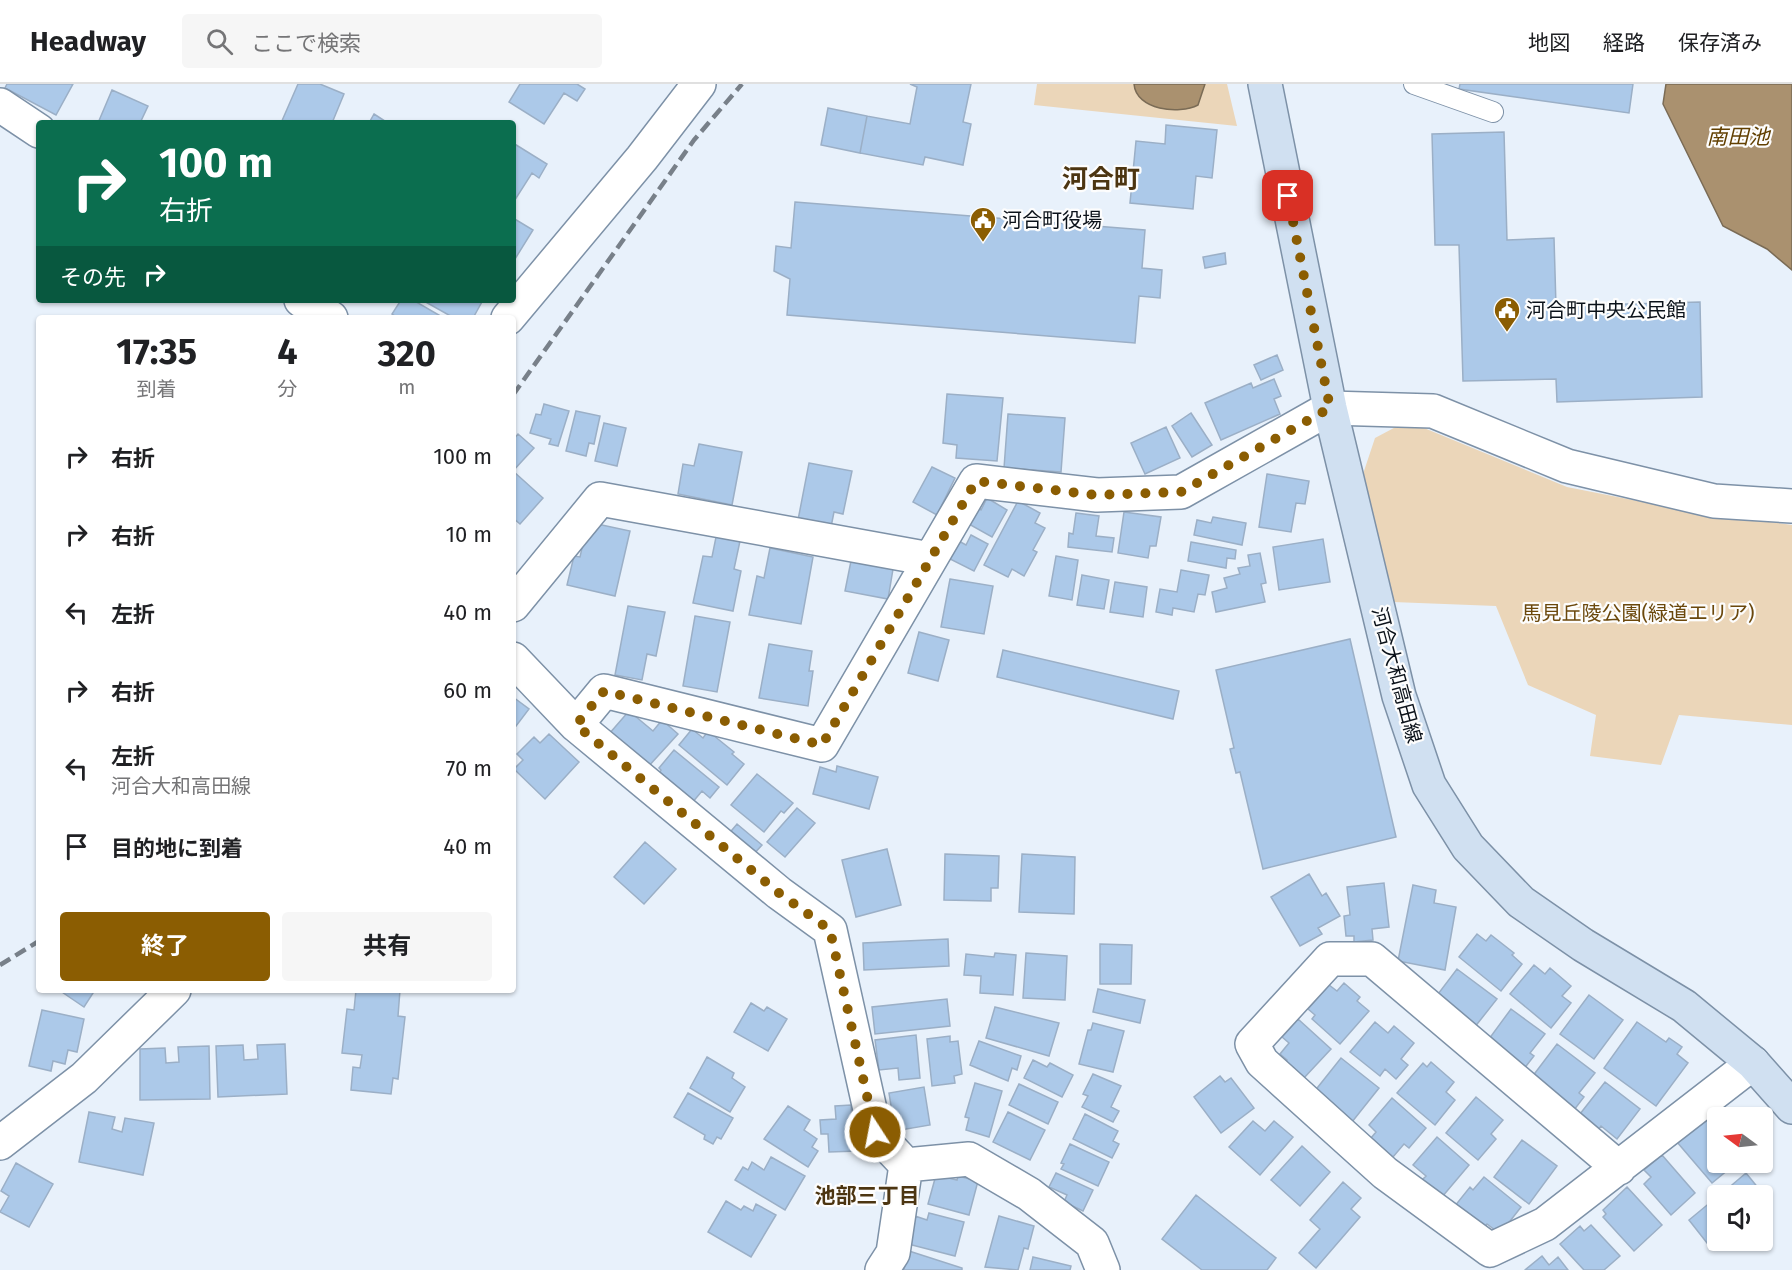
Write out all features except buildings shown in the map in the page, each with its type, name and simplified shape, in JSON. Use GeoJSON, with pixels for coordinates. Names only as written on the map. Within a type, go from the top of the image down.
{"type":"FeatureCollection","features":[{"type":"Feature","properties":{"kind":"main road","name":"河合大和高田線"},"geometry":{"type":"LineString","coordinates":[[1265,84],[1330,408],[1399,696],[1429,785],[1468,847],[1521,902],[1583,945],[1684,1006],[1753,1063],[1792,1107]]}},
{"type":"Feature","properties":{"kind":"street"},"geometry":{"type":"LineString","coordinates":[[511,315],[642,158],[699,84]]}},
{"type":"Feature","properties":{"kind":"street"},"geometry":{"type":"LineString","coordinates":[[0,105],[36,129]]}},
{"type":"Feature","properties":{"kind":"street"},"geometry":{"type":"LineString","coordinates":[[306,303],[325,315]]}},
{"type":"Feature","properties":{"kind":"street"},"geometry":{"type":"LineString","coordinates":[[576,725],[604,691],[822,745],[976,481],[1096,495],[1181,492],[1330,408],[1433,411],[1568,466],[1714,501],[1792,506]]}},
{"type":"Feature","properties":{"kind":"street"},"geometry":{"type":"LineString","coordinates":[[516,601],[600,499],[930,559]]}},
{"type":"Feature","properties":{"kind":"street"},"geometry":{"type":"LineString","coordinates":[[516,662],[576,725],[779,893],[830,930],[875,1132],[906,1165]]}},
{"type":"Feature","properties":{"kind":"street"},"geometry":{"type":"LineString","coordinates":[[1619,1168],[1372,959],[1330,959],[1252,1044],[1262,1062],[1385,1173],[1490,1250],[1545,1224],[1619,1168],[1753,1063]]}},
{"type":"Feature","properties":{"kind":"street"},"geometry":{"type":"LineString","coordinates":[[0,1143],[84,1077],[171,993]]}},
{"type":"Feature","properties":{"kind":"street"},"geometry":{"type":"LineString","coordinates":[[906,1165],[969,1159],[1029,1194],[1092,1243],[1103,1270]]}},
{"type":"Feature","properties":{"kind":"street"},"geometry":{"type":"LineString","coordinates":[[882,1270],[893,1253],[906,1165]]}},
{"type":"Feature","properties":{"kind":"lane"},"geometry":{"type":"LineString","coordinates":[[1414,84],[1493,112]]}},
{"type":"Feature","properties":{"kind":"green space"},"geometry":{"type":"Polygon","coordinates":[[[1037,84],[1227,84],[1237,126],[1034,105],[1037,84]]]}},
{"type":"Feature","properties":{"kind":"green space","name":"馬見丘陵公園(緑道エリア)"},"geometry":{"type":"Polygon","coordinates":[[[1407,421],[1567,487],[1678,509],[1792,525],[1792,725],[1679,715],[1661,765],[1590,756],[1596,715],[1528,685],[1496,606],[1393,602],[1372,539],[1363,474],[1375,438],[1407,421]]]}},
{"type":"Feature","properties":{"kind":"water"},"geometry":{"type":"Polygon","coordinates":[[[1134,84],[1205,84],[1198,105],[1170,110],[1150,105],[1142,100],[1134,84]]]}},
{"type":"Feature","properties":{"kind":"water","name":"南田池"},"geometry":{"type":"Polygon","coordinates":[[[1666,84],[1792,84],[1792,270],[1767,249],[1723,226],[1663,104],[1666,84]]]}},
{"type":"Feature","properties":{"kind":"railway"},"geometry":{"type":"LineString","coordinates":[[516,391],[694,140],[742,84]]}},
{"type":"Feature","properties":{"kind":"railway"},"geometry":{"type":"LineString","coordinates":[[0,965],[36,943]]}},
{"type":"Feature","properties":{"kind":"place","name":"河合町役場"},"geometry":{"type":"Point","coordinates":[983,243]}},
{"type":"Feature","properties":{"kind":"place","name":"河合町中央公民館"},"geometry":{"type":"Point","coordinates":[1507,333]}},
{"type":"Feature","properties":{"kind":"district","name":"河合町"},"geometry":{"type":"Point","coordinates":[1101,179]}},
{"type":"Feature","properties":{"kind":"district","name":"池部三丁目"},"geometry":{"type":"Point","coordinates":[867,1196]}},
{"type":"Feature","properties":{"kind":"route"},"geometry":{"type":"LineString","coordinates":[[875,1132],[830,930],[779,893],[576,725],[604,691],[822,745],[976,481],[1096,495],[1181,492],[1330,408],[1288,196]]}}]}
